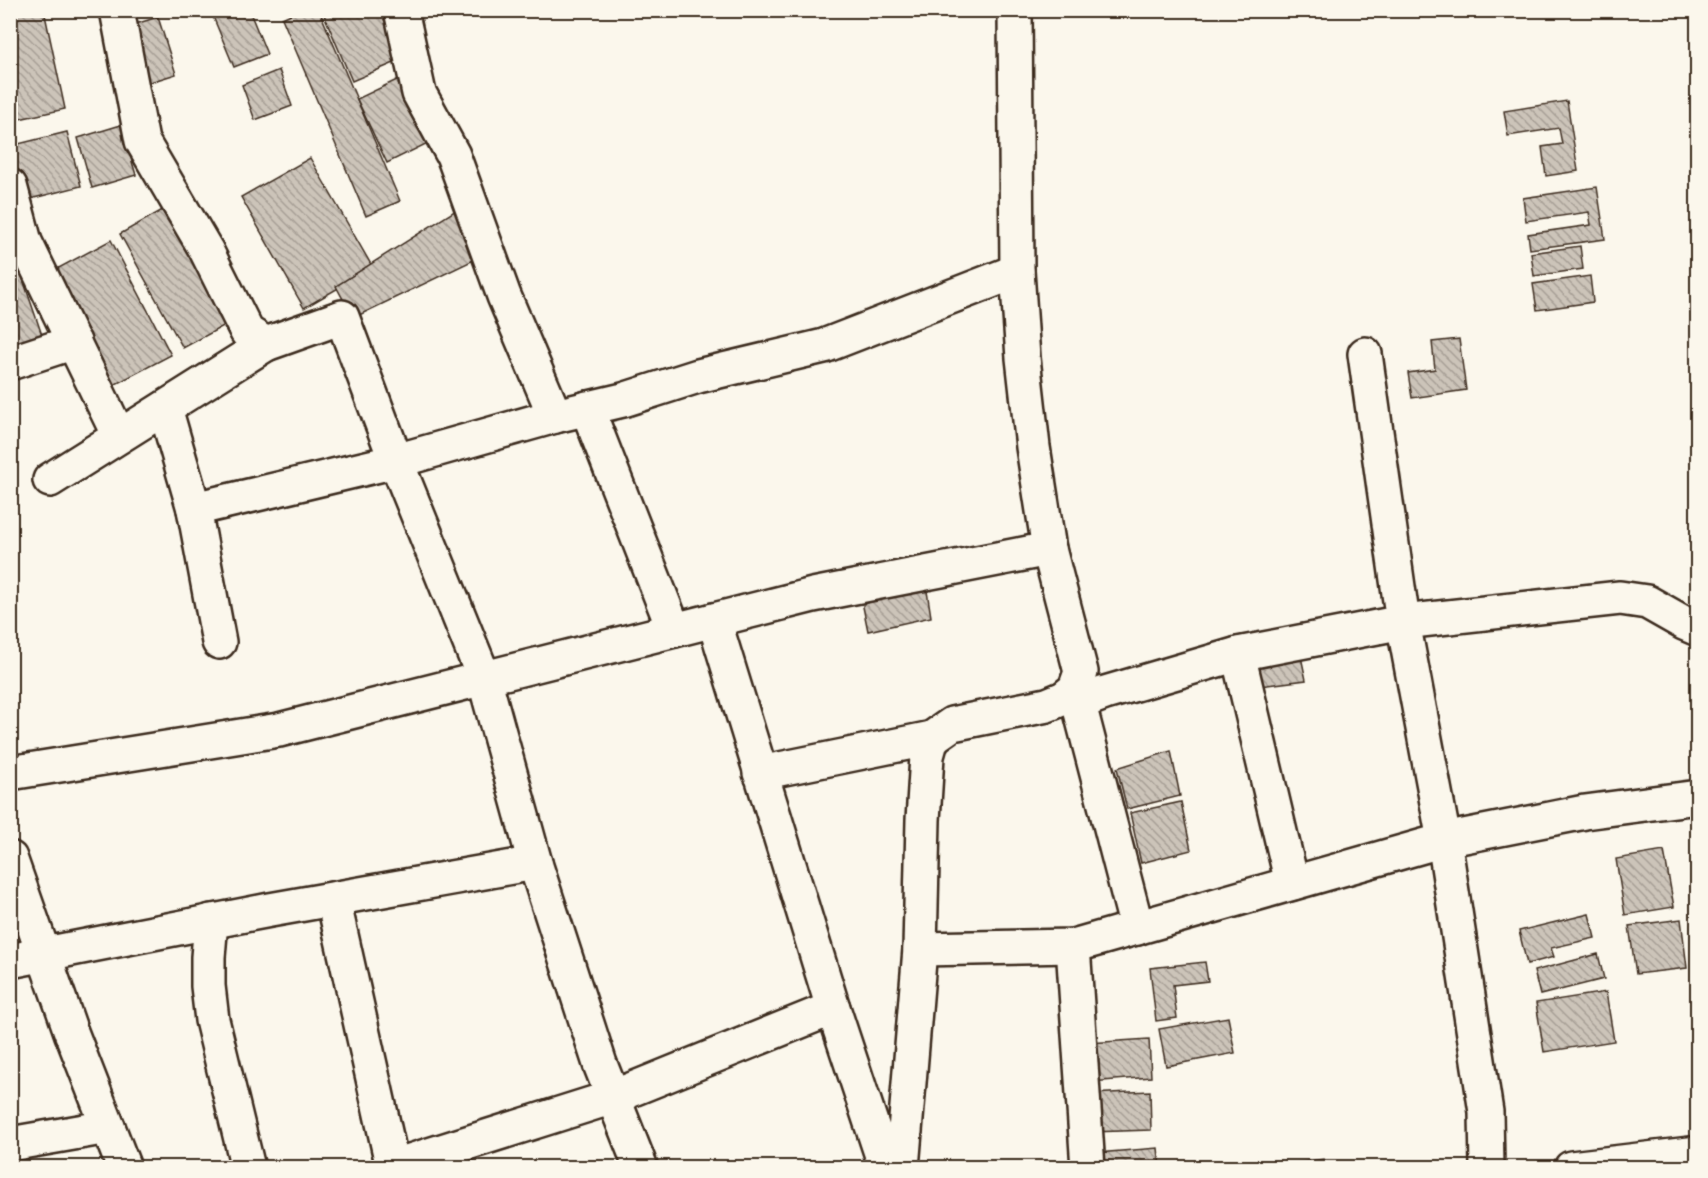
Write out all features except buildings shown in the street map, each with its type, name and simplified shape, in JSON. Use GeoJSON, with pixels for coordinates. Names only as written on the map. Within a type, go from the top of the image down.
{"type":"FeatureCollection","features":[{"type":"Feature","properties":{"kind":"street"},"geometry":{"type":"LineString","coordinates":[[117,10],[142,141],[206,250],[246,332],[266,344]]}},
{"type":"Feature","properties":{"kind":"street"},"geometry":{"type":"LineString","coordinates":[[401,10],[419,93],[453,155],[504,296],[555,416]]}},
{"type":"Feature","properties":{"kind":"street"},"geometry":{"type":"LineString","coordinates":[[1015,10],[1017,271],[1023,358],[1033,447],[1048,549],[1081,672],[1076,696],[1137,928]]}},
{"type":"Feature","properties":{"kind":"street"},"geometry":{"type":"LineString","coordinates":[[10,186],[25,242],[119,436]]}},
{"type":"Feature","properties":{"kind":"street"},"geometry":{"type":"LineString","coordinates":[[194,509],[396,461],[555,416],[623,400],[698,376],[824,346],[1017,271]]}},
{"type":"Feature","properties":{"kind":"street"},"geometry":{"type":"LineString","coordinates":[[50,480],[266,344],[342,317],[396,461],[484,678],[535,863],[600,1064],[641,1167]]}},
{"type":"Feature","properties":{"kind":"street"},"geometry":{"type":"LineString","coordinates":[[10,363],[74,342]]}},
{"type":"Feature","properties":{"kind":"street"},"geometry":{"type":"LineString","coordinates":[[1365,354],[1403,622],[1443,840],[1486,1112],[1487,1167]]}},
{"type":"Feature","properties":{"kind":"street"},"geometry":{"type":"LineString","coordinates":[[165,408],[194,509],[219,642]]}},
{"type":"Feature","properties":{"kind":"street"},"geometry":{"type":"LineString","coordinates":[[587,408],[674,630]]}},
{"type":"Feature","properties":{"kind":"street"},"geometry":{"type":"LineString","coordinates":[[10,773],[279,730],[813,595],[1048,549]]}},
{"type":"Feature","properties":{"kind":"street"},"geometry":{"type":"LineString","coordinates":[[760,773],[932,738],[952,724],[1047,705],[1064,698],[1105,693],[1238,654],[1403,622],[1620,598],[1647,603],[1698,629]]}},
{"type":"Feature","properties":{"kind":"street"},"geometry":{"type":"LineString","coordinates":[[714,620],[832,1008],[886,1167]]}},
{"type":"Feature","properties":{"kind":"street"},"geometry":{"type":"LineString","coordinates":[[1238,654],[1292,884]]}},
{"type":"Feature","properties":{"kind":"street"},"geometry":{"type":"LineString","coordinates":[[902,1167],[920,949],[927,756],[932,738]]}},
{"type":"Feature","properties":{"kind":"street"},"geometry":{"type":"LineString","coordinates":[[920,949],[1073,946],[1443,840],[1586,812],[1698,796]]}},
{"type":"Feature","properties":{"kind":"street"},"geometry":{"type":"LineString","coordinates":[[10,858],[71,1032],[124,1167]]}},
{"type":"Feature","properties":{"kind":"street"},"geometry":{"type":"LineString","coordinates":[[10,961],[211,921],[535,863]]}},
{"type":"Feature","properties":{"kind":"street"},"geometry":{"type":"LineString","coordinates":[[333,899],[391,1167],[613,1097],[832,1008]]}},
{"type":"Feature","properties":{"kind":"street"},"geometry":{"type":"LineString","coordinates":[[211,921],[207,986],[212,1020],[248,1167]]}},
{"type":"Feature","properties":{"kind":"street"},"geometry":{"type":"LineString","coordinates":[[1073,946],[1088,1167]]}},
{"type":"Feature","properties":{"kind":"street"},"geometry":{"type":"LineString","coordinates":[[10,1144],[108,1127]]}},
{"type":"Feature","properties":{"kind":"street"},"geometry":{"type":"LineString","coordinates":[[1578,1167],[1698,1153]]}}]}
